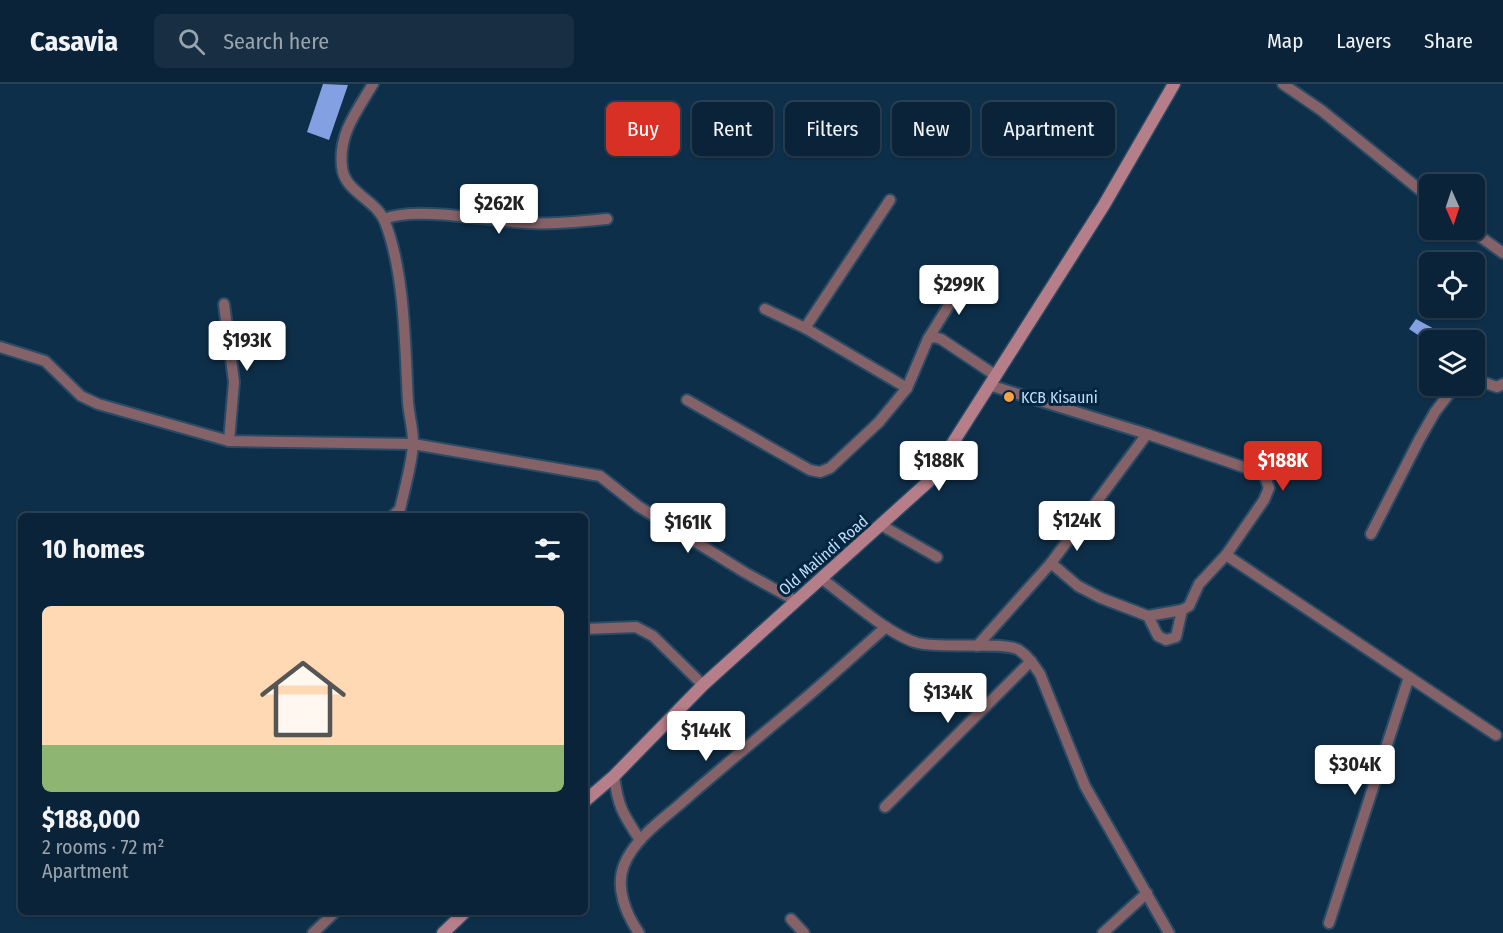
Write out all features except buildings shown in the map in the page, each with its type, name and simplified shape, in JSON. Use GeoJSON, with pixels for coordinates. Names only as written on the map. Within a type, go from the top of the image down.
{"type":"FeatureCollection","features":[{"type":"Feature","properties":{"kind":"main road","name":"Old Malindi Road"},"geometry":{"type":"LineString","coordinates":[[588,798],[614,776],[703,685],[928,482],[1104,205],[1174,84]]}},
{"type":"Feature","properties":{"kind":"main road"},"geometry":{"type":"LineString","coordinates":[[444,933],[462,915]]}},
{"type":"Feature","properties":{"kind":"street"},"geometry":{"type":"LineString","coordinates":[[373,84],[342,141],[342,170],[350,186],[379,209],[384,219],[396,264],[405,337],[408,410],[413,444],[400,509],[396,513]]}},
{"type":"Feature","properties":{"kind":"street"},"geometry":{"type":"LineString","coordinates":[[1283,84],[1321,110],[1419,189]]}},
{"type":"Feature","properties":{"kind":"street"},"geometry":{"type":"LineString","coordinates":[[805,328],[890,200]]}},
{"type":"Feature","properties":{"kind":"street"},"geometry":{"type":"LineString","coordinates":[[384,219],[413,214],[532,223],[608,219]]}},
{"type":"Feature","properties":{"kind":"street"},"geometry":{"type":"LineString","coordinates":[[1485,240],[1503,253]]}},
{"type":"Feature","properties":{"kind":"street"},"geometry":{"type":"LineString","coordinates":[[687,400],[810,470],[820,472],[830,468],[879,422],[907,388],[928,339],[965,279]]}},
{"type":"Feature","properties":{"kind":"street"},"geometry":{"type":"LineString","coordinates":[[224,304],[234,382],[229,441]]}},
{"type":"Feature","properties":{"kind":"street"},"geometry":{"type":"LineString","coordinates":[[765,309],[805,328],[907,388]]}},
{"type":"Feature","properties":{"kind":"street"},"geometry":{"type":"LineString","coordinates":[[928,339],[934,337],[941,339],[992,380],[1264,474],[1269,488],[1264,500],[1226,555],[1199,584],[1189,606],[1182,610],[1148,616],[1101,598],[1078,586],[1051,562]]}},
{"type":"Feature","properties":{"kind":"street"},"geometry":{"type":"LineString","coordinates":[[0,346],[45,361],[81,396],[98,405],[229,441],[413,444],[600,476],[638,506],[744,572],[796,601]]}},
{"type":"Feature","properties":{"kind":"street"},"geometry":{"type":"LineString","coordinates":[[1485,383],[1497,387],[1503,384]]}},
{"type":"Feature","properties":{"kind":"street"},"geometry":{"type":"LineString","coordinates":[[1371,534],[1430,421],[1448,396]]}},
{"type":"Feature","properties":{"kind":"street"},"geometry":{"type":"LineString","coordinates":[[977,646],[1051,562],[1147,434]]}},
{"type":"Feature","properties":{"kind":"street"},"geometry":{"type":"LineString","coordinates":[[881,525],[937,556]]}},
{"type":"Feature","properties":{"kind":"street"},"geometry":{"type":"LineString","coordinates":[[1226,555],[1496,735]]}},
{"type":"Feature","properties":{"kind":"street"},"geometry":{"type":"LineString","coordinates":[[822,579],[886,627],[917,643],[1017,649],[1031,661],[1040,674],[1085,786],[1169,933]]}},
{"type":"Feature","properties":{"kind":"street"},"geometry":{"type":"LineString","coordinates":[[1148,616],[1158,636],[1166,640],[1176,637],[1182,610]]}},
{"type":"Feature","properties":{"kind":"street"},"geometry":{"type":"LineString","coordinates":[[588,629],[636,627],[653,636],[703,685]]}},
{"type":"Feature","properties":{"kind":"street"},"geometry":{"type":"LineString","coordinates":[[639,933],[628,914],[621,881],[624,863],[640,840],[886,627]]}},
{"type":"Feature","properties":{"kind":"street"},"geometry":{"type":"LineString","coordinates":[[885,807],[1031,661]]}},
{"type":"Feature","properties":{"kind":"street"},"geometry":{"type":"LineString","coordinates":[[1329,923],[1409,677]]}},
{"type":"Feature","properties":{"kind":"street"},"geometry":{"type":"LineString","coordinates":[[614,776],[617,800],[640,840]]}},
{"type":"Feature","properties":{"kind":"street"},"geometry":{"type":"LineString","coordinates":[[1103,933],[1148,893]]}},
{"type":"Feature","properties":{"kind":"street"},"geometry":{"type":"LineString","coordinates":[[313,933],[332,915]]}},
{"type":"Feature","properties":{"kind":"street"},"geometry":{"type":"LineString","coordinates":[[791,919],[804,933]]}},
{"type":"Feature","properties":{"kind":"place","name":"KCB Kisauni"},"geometry":{"type":"Point","coordinates":[1009,397]}}]}
